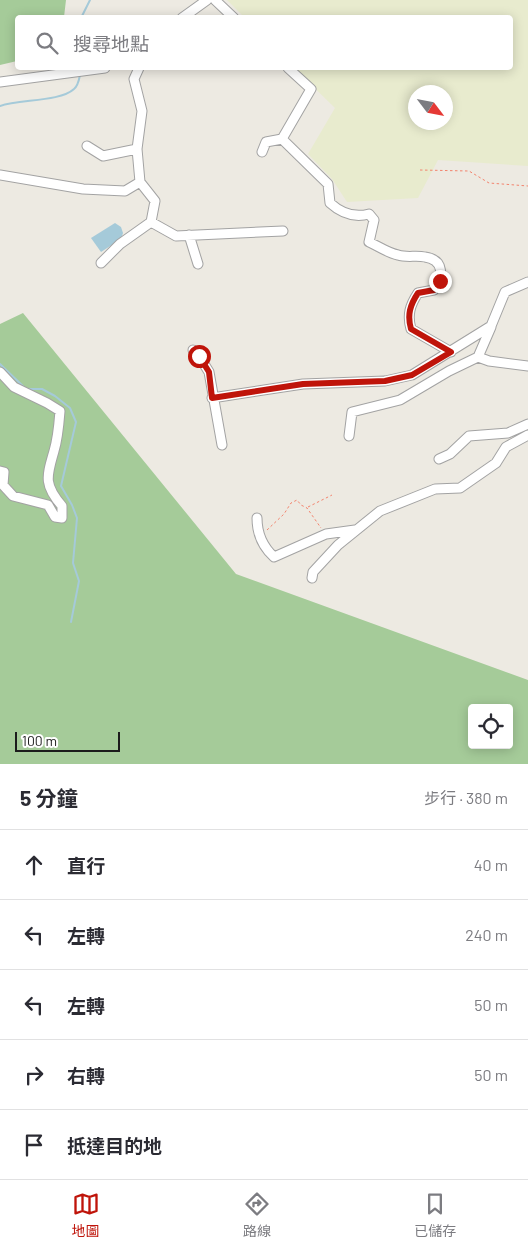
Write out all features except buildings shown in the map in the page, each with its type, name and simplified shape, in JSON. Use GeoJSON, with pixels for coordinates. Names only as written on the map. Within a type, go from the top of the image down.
{"type":"FeatureCollection","features":[{"type":"Feature","properties":{"kind":"lane"},"geometry":{"type":"LineString","coordinates":[[186,15],[207,0]]}},
{"type":"Feature","properties":{"kind":"lane"},"geometry":{"type":"LineString","coordinates":[[215,0],[231,15]]}},
{"type":"Feature","properties":{"kind":"lane"},"geometry":{"type":"LineString","coordinates":[[0,82],[92,70]]}},
{"type":"Feature","properties":{"kind":"lane"},"geometry":{"type":"LineString","coordinates":[[101,263],[120,244],[151,222],[155,201],[140,182],[137,149],[142,111],[134,79],[138,70]]}},
{"type":"Feature","properties":{"kind":"lane"},"geometry":{"type":"LineString","coordinates":[[262,152],[266,142],[282,139],[311,89],[290,70]]}},
{"type":"Feature","properties":{"kind":"lane"},"geometry":{"type":"LineString","coordinates":[[282,139],[328,184],[330,203],[341,212],[361,216],[369,214],[374,220],[369,242],[397,255],[426,257],[437,262],[442,270],[440,281],[434,290],[418,293],[411,304],[408,318],[411,329],[451,352]]}},
{"type":"Feature","properties":{"kind":"lane"},"geometry":{"type":"LineString","coordinates":[[87,146],[103,156],[137,149]]}},
{"type":"Feature","properties":{"kind":"lane"},"geometry":{"type":"LineString","coordinates":[[0,175],[83,188],[125,191],[140,182]]}},
{"type":"Feature","properties":{"kind":"lane"},"geometry":{"type":"LineString","coordinates":[[151,222],[176,236],[284,232]]}},
{"type":"Feature","properties":{"kind":"lane"},"geometry":{"type":"LineString","coordinates":[[189,236],[198,264]]}},
{"type":"Feature","properties":{"kind":"lane"},"geometry":{"type":"LineString","coordinates":[[349,436],[352,412],[400,400],[449,371],[478,357],[505,292],[528,282]]}},
{"type":"Feature","properties":{"kind":"lane"},"geometry":{"type":"LineString","coordinates":[[212,398],[303,384],[385,381],[412,375],[491,326]]}},
{"type":"Feature","properties":{"kind":"lane"},"geometry":{"type":"LineString","coordinates":[[193,350],[209,372],[212,398],[222,445]]}},
{"type":"Feature","properties":{"kind":"lane"},"geometry":{"type":"LineString","coordinates":[[478,357],[489,361],[528,366]]}},
{"type":"Feature","properties":{"kind":"lane"},"geometry":{"type":"LineString","coordinates":[[0,372],[14,387],[60,411],[59,429],[48,472],[52,496],[62,506],[62,518],[55,517],[48,505],[13,496],[3,485],[4,472],[0,471]]}},
{"type":"Feature","properties":{"kind":"lane"},"geometry":{"type":"LineString","coordinates":[[439,459],[450,454],[469,436],[508,433],[528,424]]}},
{"type":"Feature","properties":{"kind":"lane"},"geometry":{"type":"LineString","coordinates":[[312,578],[312,572],[338,545],[380,510],[435,489],[460,488],[496,463],[506,447],[528,434]]}},
{"type":"Feature","properties":{"kind":"lane"},"geometry":{"type":"LineString","coordinates":[[257,518],[259,536],[265,548],[274,557],[326,534],[356,530]]}},
{"type":"Feature","properties":{"kind":"path"},"geometry":{"type":"LineString","coordinates":[[420,170],[469,171],[489,183],[528,186]]}},
{"type":"Feature","properties":{"kind":"path"},"geometry":{"type":"LineString","coordinates":[[307,508],[332,495]]}},
{"type":"Feature","properties":{"kind":"path"},"geometry":{"type":"LineString","coordinates":[[259,536],[284,514],[291,503],[297,500],[307,508],[326,534]]}},
{"type":"Feature","properties":{"kind":"green space"},"geometry":{"type":"Polygon","coordinates":[[[0,0],[66,0],[64,15],[15,15],[15,61],[0,65],[0,0]]]}},
{"type":"Feature","properties":{"kind":"green space"},"geometry":{"type":"Polygon","coordinates":[[[227,0],[528,0],[528,166],[438,160],[418,198],[347,202],[332,179],[308,154],[335,108],[296,70],[513,70],[513,15],[242,15],[227,0]]]}},
{"type":"Feature","properties":{"kind":"green space"},"geometry":{"type":"Polygon","coordinates":[[[23,313],[236,574],[528,680],[528,764],[0,764],[0,324],[23,313]]]}},
{"type":"Feature","properties":{"kind":"water"},"geometry":{"type":"Polygon","coordinates":[[[115,223],[121,227],[123,233],[121,239],[101,252],[91,238],[115,223]]]}},
{"type":"Feature","properties":{"kind":"waterway"},"geometry":{"type":"LineString","coordinates":[[82,15],[90,0]]}},
{"type":"Feature","properties":{"kind":"waterway"},"geometry":{"type":"LineString","coordinates":[[0,106],[68,93],[74,89],[80,75]]}},
{"type":"Feature","properties":{"kind":"waterway"},"geometry":{"type":"LineString","coordinates":[[0,364],[26,389],[42,389],[55,396],[70,408],[76,422],[61,486],[77,518],[73,563],[79,581],[71,622]]}},
{"type":"Feature","properties":{"kind":"route"},"geometry":{"type":"LineString","coordinates":[[199,356],[209,372],[212,398],[303,384],[385,381],[412,375],[451,352],[437,342],[411,329],[408,318],[411,304],[418,293],[434,290],[440,281]]}}]}
